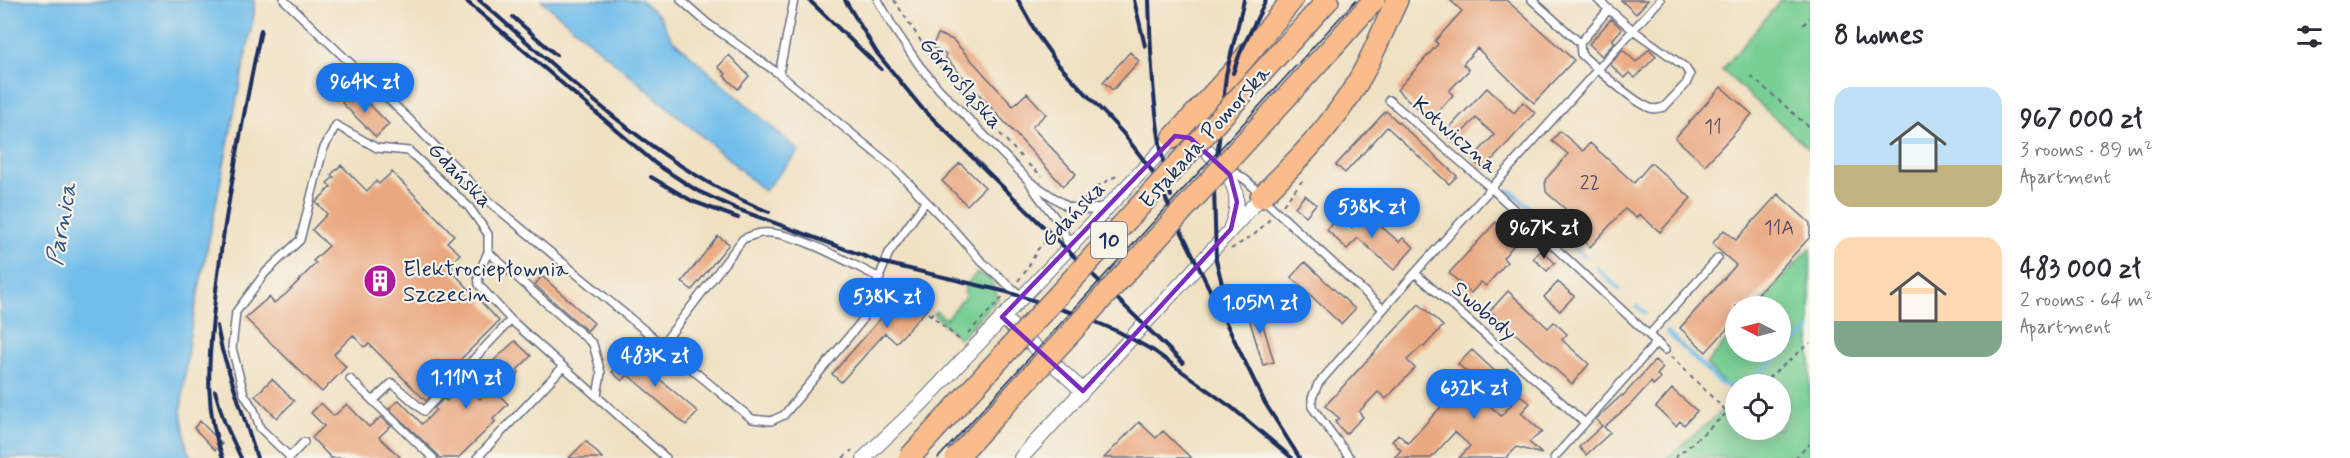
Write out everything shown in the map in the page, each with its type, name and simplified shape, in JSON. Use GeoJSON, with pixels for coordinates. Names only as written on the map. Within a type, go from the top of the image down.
{"type":"FeatureCollection","features":[{"type":"Feature","properties":{"kind":"main road"},"geometry":{"type":"LineString","coordinates":[[1174,137],[1234,71],[1292,0]]}},
{"type":"Feature","properties":{"kind":"main road","name":"Estakada Pomorska"},"geometry":{"type":"LineString","coordinates":[[909,458],[1328,0]]}},
{"type":"Feature","properties":{"kind":"main road","name":"Estakada Pomorska"},"geometry":{"type":"LineString","coordinates":[[956,458],[1374,0]]}},
{"type":"Feature","properties":{"kind":"main road"},"geometry":{"type":"LineString","coordinates":[[1261,197],[1319,137],[1348,98],[1374,54],[1397,0]]}},
{"type":"Feature","properties":{"kind":"street"},"geometry":{"type":"LineString","coordinates":[[1174,137],[1187,137],[1197,141],[1225,168],[1236,192],[1236,211],[1231,229]]}},
{"type":"Feature","properties":{"kind":"street","name":"Gdańska"},"geometry":{"type":"LineString","coordinates":[[858,454],[921,404],[1002,317],[1017,291],[1068,248],[1174,137]]}},
{"type":"Feature","properties":{"kind":"street"},"geometry":{"type":"LineString","coordinates":[[1021,458],[1261,197]]}},
{"type":"Feature","properties":{"kind":"street"},"geometry":{"type":"LineString","coordinates":[[1002,317],[1083,390]]}},
{"type":"Feature","properties":{"kind":"lane"},"geometry":{"type":"LineString","coordinates":[[284,0],[407,117],[487,200],[752,419],[771,421],[784,415],[861,322],[889,253],[926,201]]}},
{"type":"Feature","properties":{"kind":"lane"},"geometry":{"type":"LineString","coordinates":[[681,0],[707,23],[779,74],[895,169],[981,261],[1017,291]]}},
{"type":"Feature","properties":{"kind":"lane"},"geometry":{"type":"LineString","coordinates":[[779,74],[794,0]]}},
{"type":"Feature","properties":{"kind":"lane","name":"Górnośląska"},"geometry":{"type":"LineString","coordinates":[[878,0],[919,65],[939,89],[1029,181],[1068,207],[1090,210],[1109,205]]}},
{"type":"Feature","properties":{"kind":"lane"},"geometry":{"type":"LineString","coordinates":[[1532,0],[1580,43],[1581,54],[1595,72],[1650,108],[1664,107],[1686,84],[1690,75],[1685,67],[1633,30],[1598,0]]}},
{"type":"Feature","properties":{"kind":"lane"},"geometry":{"type":"LineString","coordinates":[[1350,458],[1312,407],[1312,398],[1318,384],[1660,0]]}},
{"type":"Feature","properties":{"kind":"lane"},"geometry":{"type":"LineString","coordinates":[[1580,43],[1609,9]]}},
{"type":"Feature","properties":{"kind":"lane","name":"Kotwiczna"},"geometry":{"type":"LineString","coordinates":[[1389,100],[1491,188],[1665,350]]}},
{"type":"Feature","properties":{"kind":"lane","name":"Gdańska"},"geometry":{"type":"LineString","coordinates":[[290,457],[260,428],[254,410],[244,394],[232,348],[236,312],[266,272],[300,240],[323,150],[336,125],[377,148],[409,151],[469,207],[488,234],[488,252]]}},
{"type":"Feature","properties":{"kind":"lane"},"geometry":{"type":"LineString","coordinates":[[1225,168],[1242,176],[1261,197],[1383,309]]}},
{"type":"Feature","properties":{"kind":"lane","name":"Górnośląska"},"geometry":{"type":"LineString","coordinates":[[1029,181],[1037,198],[1061,225],[1068,248]]}},
{"type":"Feature","properties":{"kind":"lane"},"geometry":{"type":"LineString","coordinates":[[662,345],[743,239],[761,233],[801,240],[880,278]]}},
{"type":"Feature","properties":{"kind":"lane"},"geometry":{"type":"LineString","coordinates":[[597,396],[601,373],[592,344],[488,252],[478,275],[479,285],[511,321],[666,458]]}},
{"type":"Feature","properties":{"kind":"lane"},"geometry":{"type":"LineString","coordinates":[[1648,335],[1718,258]]}},
{"type":"Feature","properties":{"kind":"lane","name":"Swobody"},"geometry":{"type":"LineString","coordinates":[[1415,273],[1585,423]]}},
{"type":"Feature","properties":{"kind":"lane"},"geometry":{"type":"LineString","coordinates":[[373,401],[392,383],[424,411],[511,321]]}},
{"type":"Feature","properties":{"kind":"lane"},"geometry":{"type":"LineString","coordinates":[[1554,458],[1657,342]]}},
{"type":"Feature","properties":{"kind":"lane"},"geometry":{"type":"LineString","coordinates":[[477,458],[563,367]]}},
{"type":"Feature","properties":{"kind":"lane"},"geometry":{"type":"LineString","coordinates":[[350,379],[433,458]]}},
{"type":"Feature","properties":{"kind":"lane"},"geometry":{"type":"LineString","coordinates":[[290,457],[304,441]]}},
{"type":"Feature","properties":{"kind":"path"},"geometry":{"type":"LineString","coordinates":[[894,0],[932,58],[1024,161],[1047,182]]}},
{"type":"Feature","properties":{"kind":"path"},"geometry":{"type":"LineString","coordinates":[[1803,25],[1810,18]]}},
{"type":"Feature","properties":{"kind":"path"},"geometry":{"type":"LineString","coordinates":[[1751,76],[1810,128]]}},
{"type":"Feature","properties":{"kind":"path"},"geometry":{"type":"LineString","coordinates":[[1077,208],[1098,186],[1124,171]]}},
{"type":"Feature","properties":{"kind":"path"},"geometry":{"type":"LineString","coordinates":[[1226,254],[1255,234],[1271,218]]}},
{"type":"Feature","properties":{"kind":"path"},"geometry":{"type":"LineString","coordinates":[[968,333],[1017,291],[1038,249],[1061,225]]}},
{"type":"Feature","properties":{"kind":"path"},"geometry":{"type":"LineString","coordinates":[[936,310],[929,314],[961,342]]}},
{"type":"Feature","properties":{"kind":"path"},"geometry":{"type":"LineString","coordinates":[[1773,374],[1810,343]]}},
{"type":"Feature","properties":{"kind":"path"},"geometry":{"type":"LineString","coordinates":[[1805,347],[1810,352]]}},
{"type":"Feature","properties":{"kind":"path"},"geometry":{"type":"LineString","coordinates":[[1665,350],[1725,410]]}},
{"type":"Feature","properties":{"kind":"path"},"geometry":{"type":"LineString","coordinates":[[1675,458],[1725,414]]}},
{"type":"Feature","properties":{"kind":"path"},"geometry":{"type":"LineString","coordinates":[[1796,458],[1810,444]]}},
{"type":"Feature","properties":{"kind":"path"},"geometry":{"type":"LineString","coordinates":[[843,458],[858,454]]}},
{"type":"Feature","properties":{"kind":"highlighted area"},"geometry":{"type":"Polygon","coordinates":[[[1175,136],[1190,138],[1230,175],[1237,202],[1231,229],[1083,391],[1002,317],[1175,136]]]}},
{"type":"Feature","properties":{"kind":"green space"},"geometry":{"type":"Polygon","coordinates":[[[1781,0],[1810,0],[1810,150],[1722,70],[1781,0]]]}},
{"type":"Feature","properties":{"kind":"green space"},"geometry":{"type":"Polygon","coordinates":[[[1810,248],[1810,458],[1667,458],[1725,409],[1725,440],[1791,440],[1791,374],[1725,374],[1725,385],[1706,364],[1725,342],[1725,362],[1791,362],[1791,296],[1767,296],[1810,248]]]}},
{"type":"Feature","properties":{"kind":"green space"},"geometry":{"type":"Polygon","coordinates":[[[977,273],[988,278],[998,298],[960,339],[933,314],[936,311],[946,319],[965,297],[965,286],[977,273]]]}},
{"type":"Feature","properties":{"kind":"water","name":"Parnica"},"geometry":{"type":"Polygon","coordinates":[[[0,0],[254,0],[254,14],[189,339],[181,411],[187,450],[192,458],[0,458],[0,0]]]}},
{"type":"Feature","properties":{"kind":"water"},"geometry":{"type":"Polygon","coordinates":[[[541,0],[641,0],[660,17],[672,39],[799,151],[764,191],[541,0]]]}},
{"type":"Feature","properties":{"kind":"building"},"geometry":{"type":"Polygon","coordinates":[[[1450,0],[1506,0],[1574,60],[1534,103],[1477,48],[1463,64],[1469,70],[1449,91],[1453,95],[1431,120],[1397,90],[1438,44],[1435,41],[1462,11],[1450,0]]]}},
{"type":"Feature","properties":{"kind":"building"},"geometry":{"type":"Polygon","coordinates":[[[1621,0],[1648,0],[1636,14],[1621,0]]]}},
{"type":"Feature","properties":{"kind":"building"},"geometry":{"type":"Polygon","coordinates":[[[1611,19],[1622,29],[1612,40],[1615,42],[1602,56],[1589,44],[1611,19]]]}},
{"type":"Feature","properties":{"kind":"building"},"geometry":{"type":"Polygon","coordinates":[[[938,34],[953,40],[1013,106],[1027,93],[1046,114],[1032,127],[1076,174],[1063,186],[945,57],[946,54],[932,47],[938,34]]]}},
{"type":"Feature","properties":{"kind":"building"},"geometry":{"type":"Polygon","coordinates":[[[1649,49],[1656,56],[1635,78],[1629,73],[1624,78],[1610,64],[1623,50],[1636,62],[1649,49]]]}},
{"type":"Feature","properties":{"kind":"building"},"geometry":{"type":"Polygon","coordinates":[[[1130,52],[1139,61],[1113,90],[1103,82],[1130,52]]]}},
{"type":"Feature","properties":{"kind":"building"},"geometry":{"type":"Polygon","coordinates":[[[729,55],[749,76],[738,89],[718,67],[729,55]]]}},
{"type":"Feature","properties":{"kind":"building"},"geometry":{"type":"Polygon","coordinates":[[[1721,87],[1752,114],[1705,165],[1675,138],[1721,87]]]}},
{"type":"Feature","properties":{"kind":"building"},"geometry":{"type":"Polygon","coordinates":[[[1487,88],[1514,113],[1523,102],[1535,113],[1483,170],[1472,159],[1494,135],[1476,118],[1453,142],[1446,135],[1448,129],[1487,88]]]}},
{"type":"Feature","properties":{"kind":"building"},"geometry":{"type":"Polygon","coordinates":[[[355,90],[389,124],[376,137],[342,103],[355,90]]]}},
{"type":"Feature","properties":{"kind":"building"},"geometry":{"type":"Polygon","coordinates":[[[1386,111],[1457,176],[1449,184],[1387,127],[1345,173],[1336,165],[1386,111]]]}},
{"type":"Feature","properties":{"kind":"building"},"geometry":{"type":"Polygon","coordinates":[[[1560,131],[1583,151],[1590,143],[1634,183],[1651,163],[1691,198],[1660,232],[1639,214],[1636,218],[1625,209],[1590,247],[1580,237],[1587,228],[1546,192],[1545,180],[1568,154],[1552,141],[1560,131]]]}},
{"type":"Feature","properties":{"kind":"building"},"geometry":{"type":"Polygon","coordinates":[[[960,163],[985,187],[967,205],[942,181],[960,163]]]}},
{"type":"Feature","properties":{"kind":"building","name":"Elektrociepłownia Szczecin"},"geometry":{"type":"Polygon","coordinates":[[[341,165],[367,191],[376,181],[379,184],[392,172],[454,235],[447,242],[460,254],[454,260],[452,271],[499,321],[437,383],[439,387],[426,401],[369,344],[364,347],[353,335],[334,354],[346,367],[322,392],[245,318],[269,297],[274,303],[286,294],[316,263],[313,261],[329,246],[312,230],[327,214],[316,202],[331,187],[327,183],[334,177],[331,175],[341,165]]]}},
{"type":"Feature","properties":{"kind":"building"},"geometry":{"type":"Polygon","coordinates":[[[1778,194],[1810,223],[1810,237],[1756,296],[1725,296],[1725,331],[1706,352],[1680,328],[1736,265],[1712,244],[1724,230],[1736,240],[1778,194]]]}},
{"type":"Feature","properties":{"kind":"building"},"geometry":{"type":"Polygon","coordinates":[[[1305,195],[1316,204],[1306,216],[1295,207],[1305,195]]]}},
{"type":"Feature","properties":{"kind":"building"},"geometry":{"type":"Polygon","coordinates":[[[1373,213],[1385,223],[1382,227],[1399,242],[1403,238],[1414,247],[1394,270],[1358,238],[1347,249],[1327,230],[1339,217],[1351,228],[1362,216],[1367,220],[1373,213]]]}},
{"type":"Feature","properties":{"kind":"building"},"geometry":{"type":"Polygon","coordinates":[[[1496,222],[1517,241],[1503,258],[1507,262],[1486,286],[1481,282],[1471,293],[1449,273],[1496,222]]]}},
{"type":"Feature","properties":{"kind":"building"},"geometry":{"type":"Polygon","coordinates":[[[718,236],[729,244],[692,290],[682,282],[718,236]]]}},
{"type":"Feature","properties":{"kind":"building"},"geometry":{"type":"Polygon","coordinates":[[[1541,250],[1555,263],[1547,271],[1533,258],[1541,250]]]}},
{"type":"Feature","properties":{"kind":"building"},"geometry":{"type":"Polygon","coordinates":[[[1305,262],[1355,309],[1341,324],[1291,277],[1305,262]]]}},
{"type":"Feature","properties":{"kind":"building"},"geometry":{"type":"Polygon","coordinates":[[[542,276],[594,323],[587,331],[535,285],[542,276]]]}},
{"type":"Feature","properties":{"kind":"building"},"geometry":{"type":"Polygon","coordinates":[[[1558,282],[1574,296],[1560,311],[1544,297],[1558,282]]]}},
{"type":"Feature","properties":{"kind":"building"},"geometry":{"type":"Polygon","coordinates":[[[909,286],[930,306],[896,343],[885,333],[841,382],[832,374],[909,286]]]}},
{"type":"Feature","properties":{"kind":"building"},"geometry":{"type":"Polygon","coordinates":[[[1508,291],[1548,328],[1554,322],[1567,334],[1562,340],[1589,364],[1572,384],[1490,311],[1508,291]]]}},
{"type":"Feature","properties":{"kind":"building"},"geometry":{"type":"Polygon","coordinates":[[[1419,304],[1443,326],[1424,347],[1422,346],[1407,360],[1415,368],[1386,399],[1378,392],[1359,412],[1363,417],[1346,434],[1335,422],[1339,418],[1325,406],[1419,304]]]}},
{"type":"Feature","properties":{"kind":"building"},"geometry":{"type":"Polygon","coordinates":[[[1257,305],[1274,362],[1263,365],[1246,308],[1257,305]]]}},
{"type":"Feature","properties":{"kind":"building"},"geometry":{"type":"Polygon","coordinates":[[[515,341],[531,356],[517,370],[519,372],[516,377],[498,394],[508,404],[493,419],[495,422],[458,458],[439,458],[389,409],[399,400],[422,424],[436,410],[434,408],[445,398],[446,401],[464,383],[480,399],[497,381],[486,370],[515,341]]]}},
{"type":"Feature","properties":{"kind":"building"},"geometry":{"type":"Polygon","coordinates":[[[1472,350],[1500,376],[1507,368],[1514,375],[1507,383],[1502,380],[1484,400],[1501,416],[1520,395],[1530,403],[1521,413],[1542,432],[1529,442],[1542,454],[1517,447],[1506,458],[1459,458],[1470,446],[1455,432],[1431,458],[1394,458],[1401,450],[1392,441],[1398,434],[1408,443],[1470,375],[1458,364],[1472,350]]]}},
{"type":"Feature","properties":{"kind":"building"},"geometry":{"type":"Polygon","coordinates":[[[629,353],[698,412],[686,425],[628,375],[622,381],[612,372],[629,353]]]}},
{"type":"Feature","properties":{"kind":"building"},"geometry":{"type":"Polygon","coordinates":[[[1655,360],[1663,368],[1657,375],[1661,378],[1653,385],[1651,382],[1631,404],[1604,427],[1610,433],[1586,455],[1579,447],[1602,426],[1596,419],[1623,396],[1655,360]]]}},
{"type":"Feature","properties":{"kind":"building"},"geometry":{"type":"Polygon","coordinates":[[[272,379],[294,401],[277,418],[255,396],[272,379]]]}},
{"type":"Feature","properties":{"kind":"building"},"geometry":{"type":"Polygon","coordinates":[[[1672,389],[1697,411],[1684,425],[1680,421],[1676,426],[1656,407],[1672,389]]]}},
{"type":"Feature","properties":{"kind":"building"},"geometry":{"type":"Polygon","coordinates":[[[321,403],[334,416],[347,404],[369,427],[381,417],[391,426],[379,437],[401,458],[331,458],[312,438],[324,426],[311,413],[321,403]]]}},
{"type":"Feature","properties":{"kind":"building"},"geometry":{"type":"Polygon","coordinates":[[[200,421],[222,444],[215,450],[194,428],[200,421]]]}},
{"type":"Feature","properties":{"kind":"building"},"geometry":{"type":"Polygon","coordinates":[[[1139,422],[1156,438],[1163,431],[1191,458],[1104,458],[1139,422]]]}},
{"type":"Feature","properties":{"kind":"building"},"geometry":{"type":"Polygon","coordinates":[[[586,441],[602,458],[569,458],[586,441]]]}},
{"type":"Feature","properties":{"kind":"waterway"},"geometry":{"type":"LineString","coordinates":[[1507,191],[1511,191],[1584,256]]}},
{"type":"Feature","properties":{"kind":"waterway"},"geometry":{"type":"LineString","coordinates":[[1597,268],[1619,289]]}},
{"type":"Feature","properties":{"kind":"waterway"},"geometry":{"type":"LineString","coordinates":[[1637,306],[1645,313]]}},
{"type":"Feature","properties":{"kind":"waterway"},"geometry":{"type":"LineString","coordinates":[[1759,374],[1810,330]]}},
{"type":"Feature","properties":{"kind":"waterway"},"geometry":{"type":"LineString","coordinates":[[1667,332],[1721,384],[1725,385]]}},
{"type":"Feature","properties":{"kind":"tram line"},"geometry":{"type":"LineString","coordinates":[[938,458],[1356,0]]}},
{"type":"Feature","properties":{"kind":"railway"},"geometry":{"type":"LineString","coordinates":[[465,0],[656,164],[696,190],[737,209],[880,262],[1007,292],[1082,316],[1154,351],[1235,410]]}},
{"type":"Feature","properties":{"kind":"railway"},"geometry":{"type":"LineString","coordinates":[[479,0],[581,89],[652,146],[689,171],[769,212]]}},
{"type":"Feature","properties":{"kind":"railway"},"geometry":{"type":"LineString","coordinates":[[809,0],[881,69]]}},
{"type":"Feature","properties":{"kind":"railway"},"geometry":{"type":"LineString","coordinates":[[845,0],[877,53],[921,107],[1183,363]]}},
{"type":"Feature","properties":{"kind":"railway"},"geometry":{"type":"LineString","coordinates":[[1018,0],[1038,36],[1058,64],[1123,133],[1152,171],[1265,403],[1299,457]]}},
{"type":"Feature","properties":{"kind":"railway"},"geometry":{"type":"LineString","coordinates":[[1134,0],[1145,46]]}},
{"type":"Feature","properties":{"kind":"railway"},"geometry":{"type":"LineString","coordinates":[[1149,0],[1152,74],[1157,123],[1171,196]]}},
{"type":"Feature","properties":{"kind":"railway"},"geometry":{"type":"LineString","coordinates":[[1231,319],[1216,260],[1214,187],[1226,75],[1244,0]]}},
{"type":"Feature","properties":{"kind":"railway"},"geometry":{"type":"LineString","coordinates":[[1233,73],[1240,53],[1266,0]]}},
{"type":"Feature","properties":{"kind":"railway"},"geometry":{"type":"LineString","coordinates":[[513,17],[556,55]]}},
{"type":"Feature","properties":{"kind":"railway"},"geometry":{"type":"LineString","coordinates":[[223,458],[213,424],[209,389],[211,336],[226,216],[261,30]]}},
{"type":"Feature","properties":{"kind":"railway"},"geometry":{"type":"LineString","coordinates":[[651,177],[692,201],[738,218]]}},
{"type":"Feature","properties":{"kind":"railway"},"geometry":{"type":"LineString","coordinates":[[217,326],[222,350],[257,458]]}},
{"type":"Feature","properties":{"kind":"railway"},"geometry":{"type":"LineString","coordinates":[[215,391],[224,421],[241,458]]}},
{"type":"Feature","properties":{"kind":"railway"},"geometry":{"type":"LineString","coordinates":[[1230,406],[1292,458]]}},
{"type":"Feature","properties":{"kind":"place","name":"Elektrociepłownia Szczecin"},"geometry":{"type":"Point","coordinates":[380,281]}}]}
